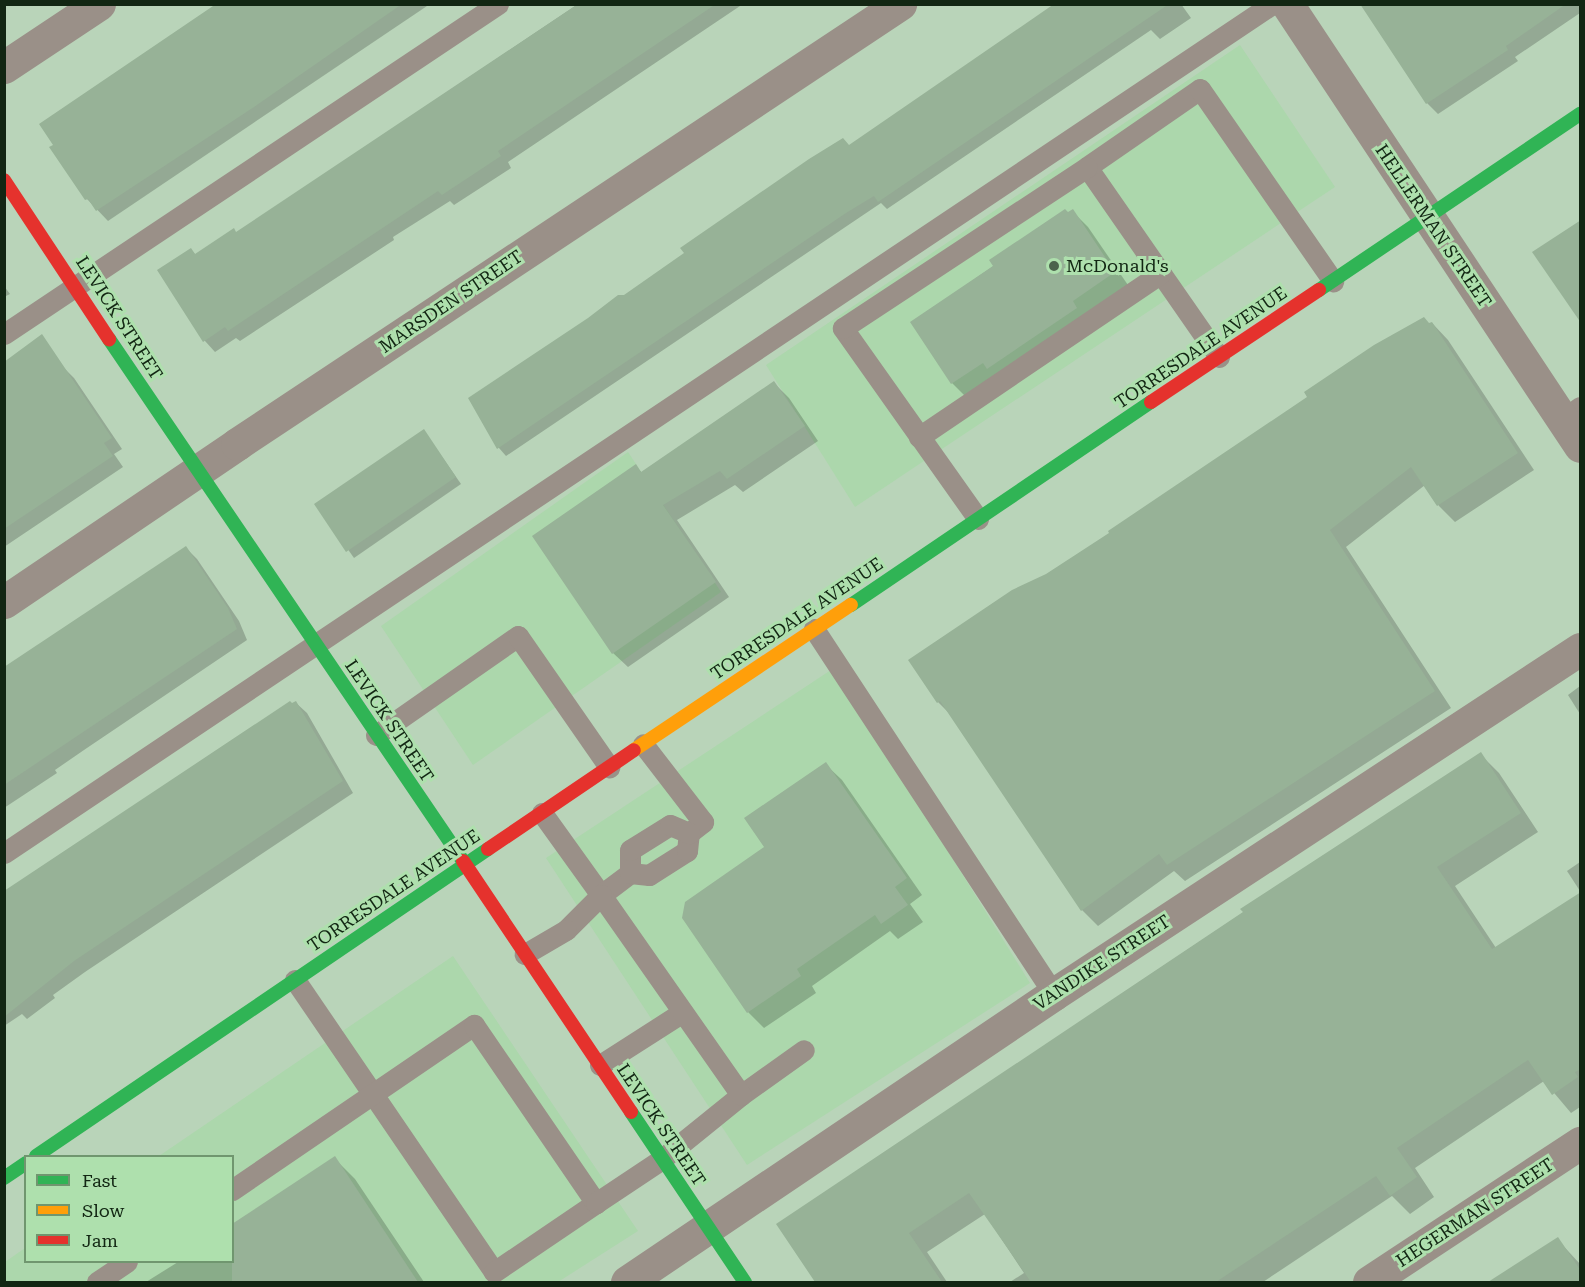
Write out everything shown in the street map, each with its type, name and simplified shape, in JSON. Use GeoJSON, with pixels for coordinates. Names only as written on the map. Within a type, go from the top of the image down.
{"type":"FeatureCollection","features":[{"type":"Feature","properties":{"kind":"main road","name":"TORRESDALE AVENUE"},"geometry":{"type":"LineString","coordinates":[[37,1155],[465,864],[1581,114]]}},
{"type":"Feature","properties":{"kind":"main road","name":"LEVICK STREET"},"geometry":{"type":"LineString","coordinates":[[4,180],[76,285],[197,471],[465,864],[745,1282]]}},
{"type":"Feature","properties":{"kind":"main road"},"geometry":{"type":"LineString","coordinates":[[4,1178],[24,1164]]}},
{"type":"Feature","properties":{"kind":"street"},"geometry":{"type":"LineString","coordinates":[[4,67],[99,4]]}},
{"type":"Feature","properties":{"kind":"street","name":"MARSDEN STREET"},"geometry":{"type":"LineString","coordinates":[[4,602],[197,471],[900,4]]}},
{"type":"Feature","properties":{"kind":"street","name":"HELLERMAN STREET"},"geometry":{"type":"LineString","coordinates":[[1287,4],[1427,218],[1572,413],[1581,446]]}},
{"type":"Feature","properties":{"kind":"street","name":"VANDIKE STREET"},"geometry":{"type":"LineString","coordinates":[[627,1282],[1054,994],[1581,649]]}},
{"type":"Feature","properties":{"kind":"street","name":"HEGERMAN STREET"},"geometry":{"type":"LineString","coordinates":[[1369,1282],[1581,1143]]}},
{"type":"Feature","properties":{"kind":"lane"},"geometry":{"type":"LineString","coordinates":[[4,334],[498,4]]}},
{"type":"Feature","properties":{"kind":"lane"},"geometry":{"type":"LineString","coordinates":[[4,853],[1272,4]]}},
{"type":"Feature","properties":{"kind":"lane"},"geometry":{"type":"LineString","coordinates":[[978,519],[843,328],[1087,167],[1200,89],[1333,281]]}},
{"type":"Feature","properties":{"kind":"lane"},"geometry":{"type":"LineString","coordinates":[[1087,167],[1219,357]]}},
{"type":"Feature","properties":{"kind":"lane"},"geometry":{"type":"LineString","coordinates":[[920,436],[1161,273]]}},
{"type":"Feature","properties":{"kind":"lane"},"geometry":{"type":"LineString","coordinates":[[814,629],[1054,994]]}},
{"type":"Feature","properties":{"kind":"lane"},"geometry":{"type":"LineString","coordinates":[[376,735],[518,636],[609,767]]}},
{"type":"Feature","properties":{"kind":"lane"},"geometry":{"type":"LineString","coordinates":[[525,954],[566,930],[601,895],[630,873],[650,875],[687,851],[689,833],[703,822],[644,744]]}},
{"type":"Feature","properties":{"kind":"lane"},"geometry":{"type":"LineString","coordinates":[[542,813],[741,1095]]}},
{"type":"Feature","properties":{"kind":"lane"},"geometry":{"type":"LineString","coordinates":[[630,873],[630,850],[670,825],[689,833]]}},
{"type":"Feature","properties":{"kind":"lane"},"geometry":{"type":"LineString","coordinates":[[295,980],[373,1094],[486,1277],[662,1159],[741,1095],[804,1050]]}},
{"type":"Feature","properties":{"kind":"lane"},"geometry":{"type":"LineString","coordinates":[[600,1065],[683,1012]]}},
{"type":"Feature","properties":{"kind":"lane"},"geometry":{"type":"LineString","coordinates":[[234,1189],[474,1025],[596,1203]]}},
{"type":"Feature","properties":{"kind":"lane"},"geometry":{"type":"LineString","coordinates":[[97,1282],[126,1263]]}},
{"type":"Feature","properties":{"kind":"shaded area"},"geometry":{"type":"Polygon","coordinates":[[[1240,45],[1335,187],[855,507],[766,365],[1240,45]]]}},
{"type":"Feature","properties":{"kind":"shaded area"},"geometry":{"type":"Polygon","coordinates":[[[628,452],[721,592],[473,765],[381,626],[628,452]]]}},
{"type":"Feature","properties":{"kind":"shaded area"},"geometry":{"type":"Polygon","coordinates":[[[834,668],[1030,983],[747,1165],[546,858],[834,668]]]}},
{"type":"Feature","properties":{"kind":"shaded area"},"geometry":{"type":"Polygon","coordinates":[[[453,956],[638,1231],[558,1282],[5,1282],[5,1262],[24,1249],[24,1263],[234,1263],[234,1155],[160,1155],[453,956]]]}},
{"type":"Feature","properties":{"kind":"building"},"geometry":{"type":"Polygon","coordinates":[[[216,4],[402,4],[254,107],[96,211],[88,199],[85,200],[49,147],[53,145],[39,124],[216,4]]]}},
{"type":"Feature","properties":{"kind":"building"},"geometry":{"type":"Polygon","coordinates":[[[578,4],[716,4],[498,151],[501,156],[442,195],[438,191],[228,331],[225,327],[203,342],[157,270],[191,248],[195,254],[234,228],[236,232],[578,4]]]}},
{"type":"Feature","properties":{"kind":"building"},"geometry":{"type":"Polygon","coordinates":[[[1054,4],[1169,4],[878,202],[874,196],[846,213],[497,449],[468,398],[588,318],[618,295],[624,295],[684,253],[680,248],[809,159],[843,138],[849,145],[1054,4]]]}},
{"type":"Feature","properties":{"kind":"building"},"geometry":{"type":"Polygon","coordinates":[[[1360,4],[1566,4],[1506,46],[1508,50],[1426,104],[1360,4]]]}},
{"type":"Feature","properties":{"kind":"building"},"geometry":{"type":"Polygon","coordinates":[[[1065,209],[1068,212],[1073,209],[1115,272],[1073,301],[1077,308],[987,369],[983,363],[951,384],[910,322],[993,266],[989,260],[1065,209]]]}},
{"type":"Feature","properties":{"kind":"building"},"geometry":{"type":"Polygon","coordinates":[[[1581,220],[1581,323],[1532,252],[1581,220]]]}},
{"type":"Feature","properties":{"kind":"building"},"geometry":{"type":"Polygon","coordinates":[[[1424,317],[1429,323],[1432,322],[1518,453],[1437,506],[1411,467],[1330,530],[1435,691],[1167,865],[1159,854],[1081,911],[940,701],[937,703],[908,660],[1012,590],[1046,574],[1109,533],[1108,531],[1307,397],[1304,392],[1374,345],[1424,317]]]}},
{"type":"Feature","properties":{"kind":"building"},"geometry":{"type":"Polygon","coordinates":[[[42,334],[112,438],[104,443],[113,456],[4,529],[4,362],[42,334]]]}},
{"type":"Feature","properties":{"kind":"building"},"geometry":{"type":"Polygon","coordinates":[[[774,381],[805,426],[727,479],[720,471],[663,505],[716,582],[612,654],[532,536],[636,464],[641,472],[774,381]]]}},
{"type":"Feature","properties":{"kind":"building"},"geometry":{"type":"Polygon","coordinates":[[[424,429],[456,477],[346,552],[314,504],[424,429]]]}},
{"type":"Feature","properties":{"kind":"building"},"geometry":{"type":"Polygon","coordinates":[[[186,546],[228,608],[237,629],[4,785],[4,667],[186,546]]]}},
{"type":"Feature","properties":{"kind":"building"},"geometry":{"type":"Polygon","coordinates":[[[290,701],[292,703],[296,701],[343,781],[74,961],[4,1017],[4,891],[290,701]]]}},
{"type":"Feature","properties":{"kind":"building"},"geometry":{"type":"Polygon","coordinates":[[[1481,752],[1521,813],[1437,867],[1492,949],[1581,892],[1581,1069],[1575,1072],[1578,1077],[1552,1095],[1528,1060],[1397,1148],[1417,1177],[1390,1196],[1376,1176],[1216,1282],[1031,1282],[969,1193],[909,1233],[942,1282],[815,1282],[776,1224],[1243,912],[1240,909],[1481,752]]]}},
{"type":"Feature","properties":{"kind":"building"},"geometry":{"type":"Polygon","coordinates":[[[826,762],[907,878],[895,887],[908,905],[881,924],[875,915],[797,969],[801,976],[747,1013],[682,918],[685,902],[764,847],[744,818],[826,762]]]}},
{"type":"Feature","properties":{"kind":"building"},"geometry":{"type":"Polygon","coordinates":[[[335,1156],[418,1282],[232,1282],[234,1223],[335,1156]]]}},
{"type":"Feature","properties":{"kind":"building"},"geometry":{"type":"Polygon","coordinates":[[[1558,1237],[1581,1271],[1581,1282],[1488,1282],[1558,1237]]]}},
{"type":"Feature","properties":{"kind":"traffic: fast"},"geometry":{"type":"LineString","coordinates":[[1319,290],[1580,114]]}},
{"type":"Feature","properties":{"kind":"traffic: fast"},"geometry":{"type":"LineString","coordinates":[[109,339],[463,861]]}},
{"type":"Feature","properties":{"kind":"traffic: fast"},"geometry":{"type":"LineString","coordinates":[[851,605],[1151,402]]}},
{"type":"Feature","properties":{"kind":"traffic: fast"},"geometry":{"type":"LineString","coordinates":[[37,1155],[488,849]]}},
{"type":"Feature","properties":{"kind":"traffic: fast"},"geometry":{"type":"LineString","coordinates":[[631,1112],[745,1282]]}},
{"type":"Feature","properties":{"kind":"traffic: fast"},"geometry":{"type":"LineString","coordinates":[[4,1178],[24,1164]]}},
{"type":"Feature","properties":{"kind":"traffic: slow"},"geometry":{"type":"LineString","coordinates":[[634,750],[851,605]]}},
{"type":"Feature","properties":{"kind":"traffic: jam"},"geometry":{"type":"LineString","coordinates":[[4,180],[109,339]]}},
{"type":"Feature","properties":{"kind":"traffic: jam"},"geometry":{"type":"LineString","coordinates":[[1151,402],[1319,290]]}},
{"type":"Feature","properties":{"kind":"traffic: jam"},"geometry":{"type":"LineString","coordinates":[[488,849],[634,750]]}},
{"type":"Feature","properties":{"kind":"traffic: jam"},"geometry":{"type":"LineString","coordinates":[[463,861],[631,1112]]}},
{"type":"Feature","properties":{"kind":"place","name":"McDonald's"},"geometry":{"type":"Point","coordinates":[1054,266]}}]}
